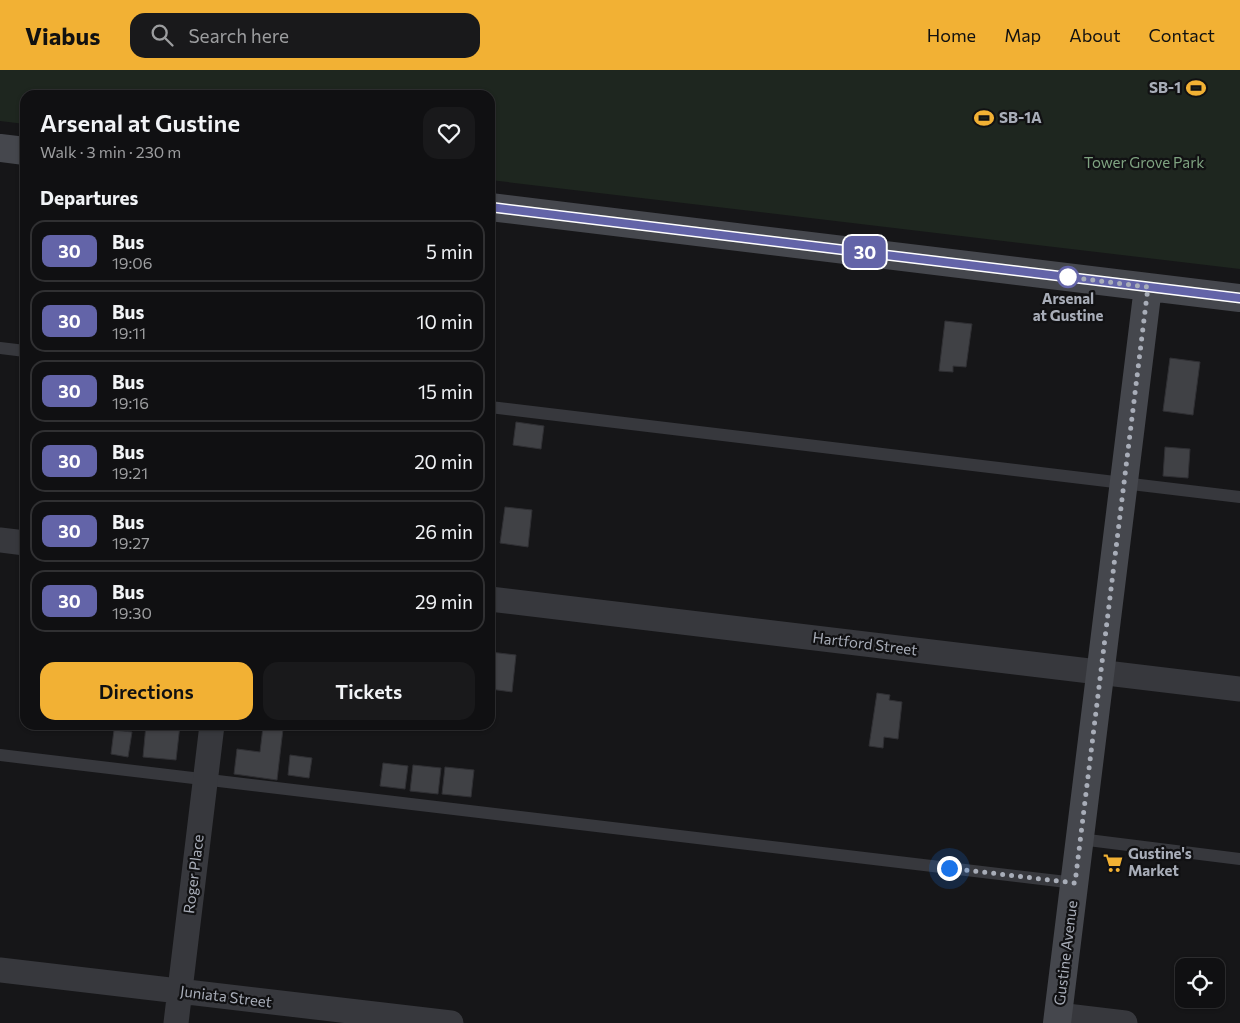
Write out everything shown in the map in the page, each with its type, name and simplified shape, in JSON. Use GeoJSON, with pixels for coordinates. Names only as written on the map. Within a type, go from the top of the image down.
{"type":"FeatureCollection","features":[{"type":"Feature","properties":{"kind":"main road"},"geometry":{"type":"LineString","coordinates":[[0,148],[20,150]]}},
{"type":"Feature","properties":{"kind":"main road"},"geometry":{"type":"LineString","coordinates":[[495,208],[1240,298]]}},
{"type":"Feature","properties":{"kind":"main road","name":"Gustine Avenue"},"geometry":{"type":"LineString","coordinates":[[1058,1019],[1148,287]]}},
{"type":"Feature","properties":{"kind":"street"},"geometry":{"type":"LineString","coordinates":[[0,540],[20,542]]}},
{"type":"Feature","properties":{"kind":"street","name":"Hartford Street"},"geometry":{"type":"LineString","coordinates":[[495,601],[1240,689]]}},
{"type":"Feature","properties":{"kind":"street","name":"Roger Place"},"geometry":{"type":"LineString","coordinates":[[176,1023],[211,730]]}},
{"type":"Feature","properties":{"kind":"street","name":"Juniata Street"},"geometry":{"type":"LineString","coordinates":[[0,970],[451,1023]]}},
{"type":"Feature","properties":{"kind":"street"},"geometry":{"type":"LineString","coordinates":[[1058,1019],[1125,1023]]}},
{"type":"Feature","properties":{"kind":"lane"},"geometry":{"type":"LineString","coordinates":[[0,348],[20,350]]}},
{"type":"Feature","properties":{"kind":"lane"},"geometry":{"type":"LineString","coordinates":[[495,408],[1240,497]]}},
{"type":"Feature","properties":{"kind":"lane"},"geometry":{"type":"LineString","coordinates":[[0,755],[1075,883]]}},
{"type":"Feature","properties":{"kind":"lane"},"geometry":{"type":"LineString","coordinates":[[1080,839],[1240,859]]}},
{"type":"Feature","properties":{"kind":"green space","name":"Tower Grove Park"},"geometry":{"type":"Polygon","coordinates":[[[0,70],[1240,70],[1240,269],[495,181],[495,90],[20,90],[20,123],[0,121],[0,70]]]}},
{"type":"Feature","properties":{"kind":"building"},"geometry":{"type":"Polygon","coordinates":[[[945,321],[972,324],[966,367],[953,366],[953,372],[939,371],[945,321]]]}},
{"type":"Feature","properties":{"kind":"building"},"geometry":{"type":"Polygon","coordinates":[[[1170,358],[1200,362],[1193,415],[1163,411],[1170,358]]]}},
{"type":"Feature","properties":{"kind":"building"},"geometry":{"type":"Polygon","coordinates":[[[516,422],[544,426],[541,449],[513,445],[516,422]]]}},
{"type":"Feature","properties":{"kind":"building"},"geometry":{"type":"Polygon","coordinates":[[[1165,447],[1190,449],[1188,478],[1163,476],[1165,447]]]}},
{"type":"Feature","properties":{"kind":"building"},"geometry":{"type":"Polygon","coordinates":[[[505,507],[532,510],[528,547],[500,543],[505,507]]]}},
{"type":"Feature","properties":{"kind":"building"},"geometry":{"type":"Polygon","coordinates":[[[495,653],[516,655],[512,692],[495,690],[495,653]]]}},
{"type":"Feature","properties":{"kind":"building"},"geometry":{"type":"Polygon","coordinates":[[[877,693],[890,695],[889,700],[902,702],[898,739],[884,737],[883,748],[869,746],[877,693]]]}},
{"type":"Feature","properties":{"kind":"building"},"geometry":{"type":"Polygon","coordinates":[[[114,730],[132,732],[128,757],[111,754],[114,730]]]}},
{"type":"Feature","properties":{"kind":"building"},"geometry":{"type":"Polygon","coordinates":[[[146,730],[179,730],[176,760],[143,757],[146,730]]]}},
{"type":"Feature","properties":{"kind":"building"},"geometry":{"type":"Polygon","coordinates":[[[263,730],[283,730],[277,780],[234,774],[237,749],[260,752],[263,730]]]}},
{"type":"Feature","properties":{"kind":"building"},"geometry":{"type":"Polygon","coordinates":[[[290,755],[312,758],[309,778],[288,775],[290,755]]]}},
{"type":"Feature","properties":{"kind":"building"},"geometry":{"type":"Polygon","coordinates":[[[383,763],[408,766],[405,789],[380,786],[383,763]]]}},
{"type":"Feature","properties":{"kind":"building"},"geometry":{"type":"Polygon","coordinates":[[[413,765],[441,768],[438,794],[410,791],[413,765]]]}},
{"type":"Feature","properties":{"kind":"building"},"geometry":{"type":"Polygon","coordinates":[[[445,767],[474,770],[471,797],[442,794],[445,767]]]}},
{"type":"Feature","properties":{"kind":"bus line","name":"30"},"geometry":{"type":"LineString","coordinates":[[495,208],[1240,298]]}},
{"type":"Feature","properties":{"kind":"place","name":"SB-1"},"geometry":{"type":"Point","coordinates":[1196,88]}},
{"type":"Feature","properties":{"kind":"place","name":"SB-1A"},"geometry":{"type":"Point","coordinates":[984,118]}},
{"type":"Feature","properties":{"kind":"place","name":"Arsenal at Gustine"},"geometry":{"type":"Point","coordinates":[1068,277]}},
{"type":"Feature","properties":{"kind":"place","name":"Gustine's Market"},"geometry":{"type":"Point","coordinates":[1113,863]}},
{"type":"Feature","properties":{"kind":"route"},"geometry":{"type":"LineString","coordinates":[[949,868],[1075,883],[1148,287],[1068,277]]}}]}
